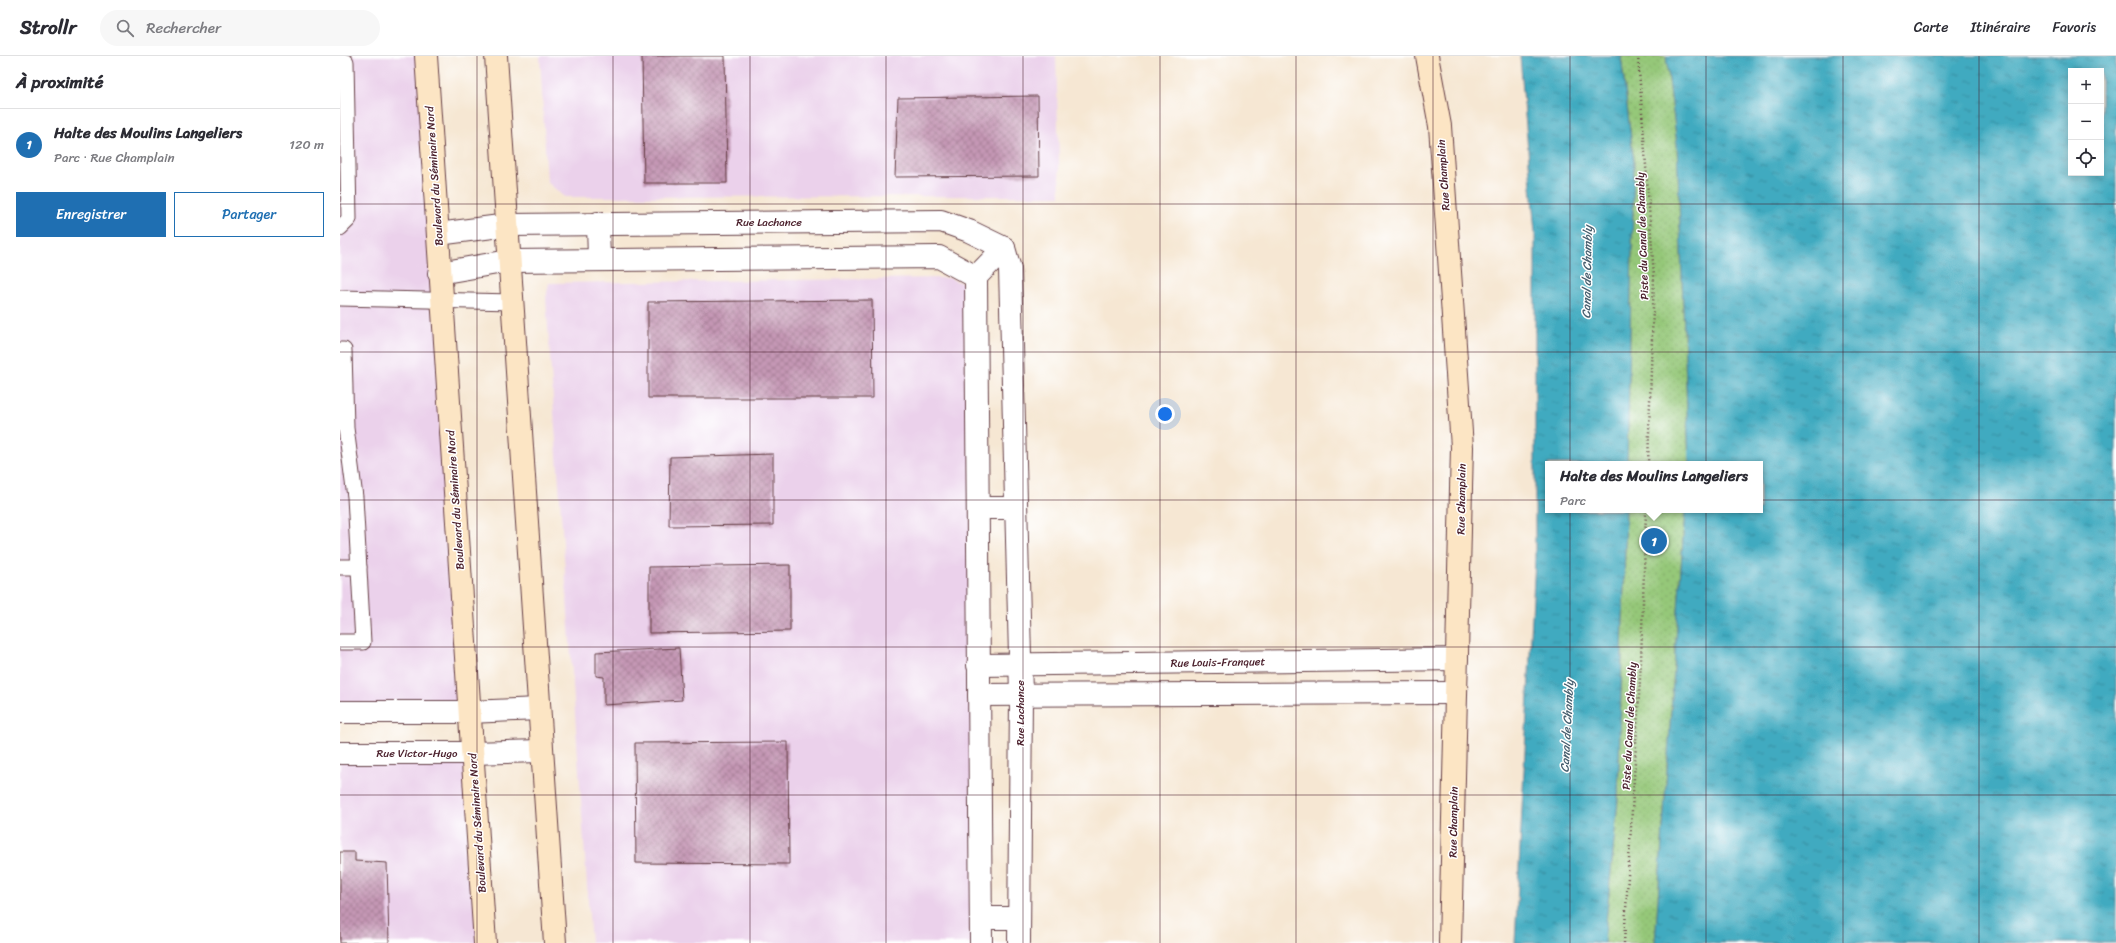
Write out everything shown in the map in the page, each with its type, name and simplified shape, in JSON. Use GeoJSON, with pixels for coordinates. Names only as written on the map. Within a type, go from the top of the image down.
{"type":"FeatureCollection","features":[{"type":"Feature","properties":{"kind":"main road","name":"Boulevard du Séminaire Nord"},"geometry":{"type":"LineString","coordinates":[[426,56],[438,234],[439,273],[485,943]]}},
{"type":"Feature","properties":{"kind":"main road"},"geometry":{"type":"LineString","coordinates":[[496,56],[555,943]]}},
{"type":"Feature","properties":{"kind":"main road","name":"Rue Champlain"},"geometry":{"type":"LineString","coordinates":[[1427,56],[1440,126],[1462,447],[1450,943]]}},
{"type":"Feature","properties":{"kind":"street","name":"Rue Lachance"},"geometry":{"type":"LineString","coordinates":[[438,234],[508,225],[941,221],[969,231],[1004,248],[1010,269],[1020,664],[1019,943]]}},
{"type":"Feature","properties":{"kind":"street"},"geometry":{"type":"LineString","coordinates":[[939,257],[941,221]]}},
{"type":"Feature","properties":{"kind":"street"},"geometry":{"type":"LineString","coordinates":[[598,223],[599,260]]}},
{"type":"Feature","properties":{"kind":"street"},"geometry":{"type":"LineString","coordinates":[[981,943],[976,277],[1004,248]]}},
{"type":"Feature","properties":{"kind":"street"},"geometry":{"type":"LineString","coordinates":[[439,273],[509,261],[939,257],[976,277]]}},
{"type":"Feature","properties":{"kind":"street"},"geometry":{"type":"LineString","coordinates":[[978,508],[1016,508]]}},
{"type":"Feature","properties":{"kind":"street","name":"Rue Louis-Franquet"},"geometry":{"type":"LineString","coordinates":[[978,665],[1457,659]]}},
{"type":"Feature","properties":{"kind":"street"},"geometry":{"type":"LineString","coordinates":[[979,695],[1456,693]]}},
{"type":"Feature","properties":{"kind":"street"},"geometry":{"type":"LineString","coordinates":[[340,712],[469,712],[539,709]]}},
{"type":"Feature","properties":{"kind":"street","name":"Rue Victor-Hugo"},"geometry":{"type":"LineString","coordinates":[[340,753],[472,753],[542,750]]}},
{"type":"Feature","properties":{"kind":"street"},"geometry":{"type":"LineString","coordinates":[[981,918],[1019,918]]}},
{"type":"Feature","properties":{"kind":"lane"},"geometry":{"type":"LineString","coordinates":[[340,60],[346,62],[349,219],[340,228]]}},
{"type":"Feature","properties":{"kind":"lane"},"geometry":{"type":"LineString","coordinates":[[340,298],[513,302]]}},
{"type":"Feature","properties":{"kind":"lane"},"geometry":{"type":"LineString","coordinates":[[340,350],[344,350],[346,428],[355,497],[363,642],[340,642]]}},
{"type":"Feature","properties":{"kind":"lane"},"geometry":{"type":"LineString","coordinates":[[340,568],[359,567]]}},
{"type":"Feature","properties":{"kind":"path","name":"Piste du Canal de Chambly"},"geometry":{"type":"LineString","coordinates":[[1638,56],[1654,276],[1648,461]]}},
{"type":"Feature","properties":{"kind":"path","name":"Piste du Canal de Chambly"},"geometry":{"type":"LineString","coordinates":[[1624,943],[1641,661],[1646,513]]}},
{"type":"Feature","properties":{"kind":"shaded area"},"geometry":{"type":"Polygon","coordinates":[[[340,56],[425,56],[469,712],[340,712],[340,56]]]}},
{"type":"Feature","properties":{"kind":"shaded area"},"geometry":{"type":"Polygon","coordinates":[[[540,56],[1056,56],[1060,196],[565,197],[547,182],[540,56]]]}},
{"type":"Feature","properties":{"kind":"shaded area"},"geometry":{"type":"Polygon","coordinates":[[[949,278],[974,288],[978,943],[591,943],[546,298],[549,283],[949,278]]]}},
{"type":"Feature","properties":{"kind":"shaded area"},"geometry":{"type":"Polygon","coordinates":[[[340,753],[472,753],[485,943],[340,943],[340,753]]]}},
{"type":"Feature","properties":{"kind":"green space"},"geometry":{"type":"Polygon","coordinates":[[[1621,56],[1666,56],[1677,144],[1689,461],[1627,461],[1634,163],[1621,56]]]}},
{"type":"Feature","properties":{"kind":"green space"},"geometry":{"type":"Polygon","coordinates":[[[1626,513],[1685,513],[1655,943],[1604,943],[1618,800],[1626,513]]]}},
{"type":"Feature","properties":{"kind":"water","name":"Canal de Chambly"},"geometry":{"type":"Polygon","coordinates":[[[1520,56],[1621,56],[1634,163],[1627,461],[1545,461],[1545,513],[1626,513],[1618,800],[1604,943],[1515,943],[1535,559],[1535,233],[1520,56]]]}},
{"type":"Feature","properties":{"kind":"water"},"geometry":{"type":"Polygon","coordinates":[[[1666,56],[2116,56],[2116,943],[1655,943],[1685,513],[1763,513],[1763,461],[1689,461],[1677,144],[1666,56]]]}},
{"type":"Feature","properties":{"kind":"building"},"geometry":{"type":"Polygon","coordinates":[[[642,56],[725,56],[727,183],[644,183],[642,56]]]}},
{"type":"Feature","properties":{"kind":"building"},"geometry":{"type":"Polygon","coordinates":[[[1038,96],[1039,176],[895,177],[898,98],[1038,96]]]}},
{"type":"Feature","properties":{"kind":"building"},"geometry":{"type":"Polygon","coordinates":[[[872,300],[873,398],[648,398],[648,302],[872,300]]]}},
{"type":"Feature","properties":{"kind":"building"},"geometry":{"type":"Polygon","coordinates":[[[773,454],[773,525],[669,526],[670,457],[773,454]]]}},
{"type":"Feature","properties":{"kind":"building"},"geometry":{"type":"Polygon","coordinates":[[[790,565],[790,631],[649,633],[649,567],[790,565]]]}},
{"type":"Feature","properties":{"kind":"building"},"geometry":{"type":"Polygon","coordinates":[[[679,648],[682,700],[604,705],[604,677],[596,676],[596,652],[679,648]]]}},
{"type":"Feature","properties":{"kind":"building"},"geometry":{"type":"Polygon","coordinates":[[[788,742],[789,864],[636,863],[635,743],[788,742]]]}},
{"type":"Feature","properties":{"kind":"building"},"geometry":{"type":"Polygon","coordinates":[[[340,852],[355,852],[355,861],[387,863],[389,943],[340,943],[340,852]]]}},
{"type":"Feature","properties":{"kind":"place","name":"Halte des Moulins Langeliers"},"geometry":{"type":"Point","coordinates":[1654,541]}}]}
